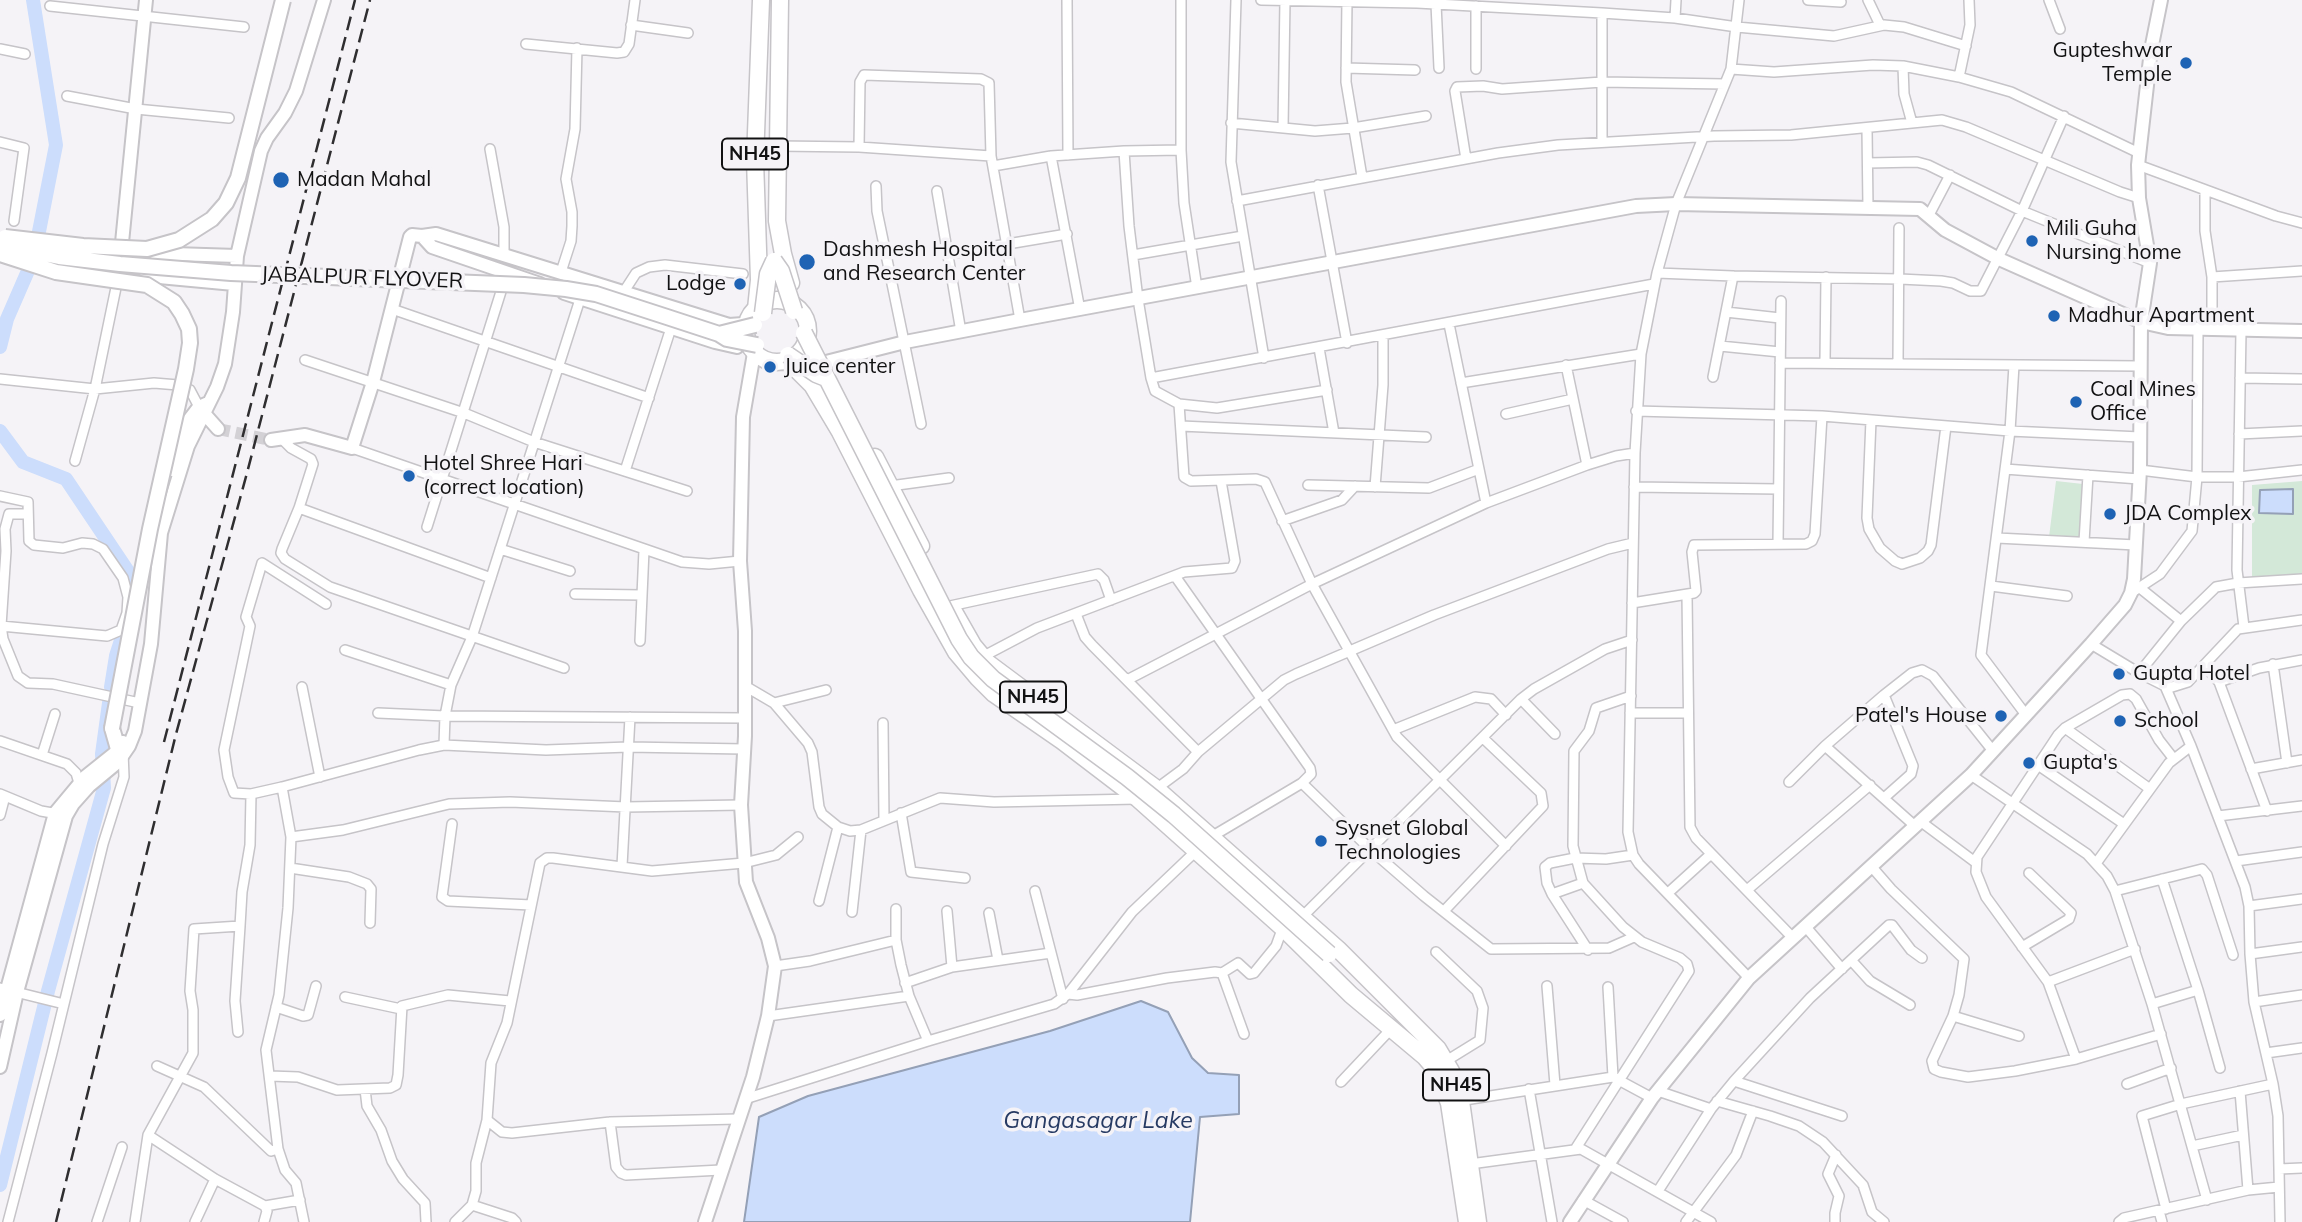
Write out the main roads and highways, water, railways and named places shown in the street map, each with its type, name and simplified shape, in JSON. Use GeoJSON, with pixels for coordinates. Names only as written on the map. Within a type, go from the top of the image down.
{"type":"FeatureCollection","features":[{"type":"Feature","properties":{"kind":"highway","name":"NH45"},"geometry":{"type":"LineString","coordinates":[[761,0],[755,160],[759,280],[754,349],[788,358],[812,386],[840,432],[956,652],[995,694],[1138,799],[1286,931],[1352,995],[1425,1057],[1436,1070],[1455,1102],[1467,1222]]}},
{"type":"Feature","properties":{"kind":"highway"},"geometry":{"type":"LineString","coordinates":[[755,317],[774,261],[770,215],[773,0]]}},
{"type":"Feature","properties":{"kind":"highway","name":"NH45"},"geometry":{"type":"LineString","coordinates":[[780,0],[776,186],[780,239],[795,309],[806,330]]}},
{"type":"Feature","properties":{"kind":"highway"},"geometry":{"type":"LineString","coordinates":[[774,261],[781,271],[795,309]]}},
{"type":"Feature","properties":{"kind":"highway"},"geometry":{"type":"LineString","coordinates":[[755,317],[776,306],[795,309]]}},
{"type":"Feature","properties":{"kind":"highway"},"geometry":{"type":"LineString","coordinates":[[806,330],[800,346],[788,358],[826,370]]}},
{"type":"Feature","properties":{"kind":"highway"},"geometry":{"type":"LineString","coordinates":[[806,330],[959,639],[971,657],[993,679],[1127,777],[1329,954],[1368,979]]}},
{"type":"Feature","properties":{"kind":"highway","name":"NH45"},"geometry":{"type":"LineString","coordinates":[[826,370],[890,486],[950,606],[982,657],[1006,678],[1157,789],[1338,949],[1438,1049],[1446,1061],[1470,1164],[1478,1222]]}},
{"type":"Feature","properties":{"kind":"highway"},"geometry":{"type":"LineString","coordinates":[[1329,954],[1331,965],[1352,995]]}},
{"type":"Feature","properties":{"kind":"main road"},"geometry":{"type":"LineString","coordinates":[[0,234],[83,246],[147,249],[179,240],[212,219],[226,203],[238,178],[283,0]]}},
{"type":"Feature","properties":{"kind":"main road","name":"JABALPUR FLYOVER"},"geometry":{"type":"LineString","coordinates":[[0,245],[59,257],[231,273],[566,289],[596,294],[719,334],[754,349]]}},
{"type":"Feature","properties":{"kind":"main road"},"geometry":{"type":"LineString","coordinates":[[0,253],[56,272],[148,285],[174,302],[189,329],[186,369],[150,529],[112,728],[119,752]]}},
{"type":"Feature","properties":{"kind":"main road"},"geometry":{"type":"LineString","coordinates":[[719,334],[755,317]]}},
{"type":"Feature","properties":{"kind":"water"},"geometry":{"type":"Polygon","coordinates":[[[2293,489],[2293,514],[2259,513],[2260,490],[2293,489]]]}},
{"type":"Feature","properties":{"kind":"water","name":"Gangasagar Lake"},"geometry":{"type":"Polygon","coordinates":[[[1141,1001],[1168,1012],[1192,1058],[1208,1073],[1239,1075],[1239,1114],[1200,1117],[1190,1222],[744,1222],[759,1117],[808,1096],[1050,1031],[1141,1001]]]}},
{"type":"Feature","properties":{"kind":"waterway"},"geometry":{"type":"LineString","coordinates":[[0,347],[7,319],[34,257],[56,145],[33,0]]}},
{"type":"Feature","properties":{"kind":"waterway"},"geometry":{"type":"LineString","coordinates":[[0,431],[23,462],[66,479],[129,573],[132,606],[116,656],[111,687]]}},
{"type":"Feature","properties":{"kind":"waterway"},"geometry":{"type":"LineString","coordinates":[[0,1185],[48,991],[104,788],[102,754],[109,703]]}},
{"type":"Feature","properties":{"kind":"tunnel"},"geometry":{"type":"LineString","coordinates":[[218,429],[271,440]]}},
{"type":"Feature","properties":{"kind":"railway"},"geometry":{"type":"LineString","coordinates":[[164,742],[355,0]]}},
{"type":"Feature","properties":{"kind":"railway"},"geometry":{"type":"LineString","coordinates":[[56,1222],[176,734],[370,0]]}},
{"type":"Feature","properties":{"kind":"place","name":"Gupteshwar Temple"},"geometry":{"type":"Point","coordinates":[2186,63]}},
{"type":"Feature","properties":{"kind":"place","name":"Madan Mahal"},"geometry":{"type":"Point","coordinates":[281,180]}},
{"type":"Feature","properties":{"kind":"place","name":"Mili Guha Nursing home"},"geometry":{"type":"Point","coordinates":[2032,241]}},
{"type":"Feature","properties":{"kind":"place","name":"Dashmesh Hospital and Research Center"},"geometry":{"type":"Point","coordinates":[807,262]}},
{"type":"Feature","properties":{"kind":"place","name":"Lodge"},"geometry":{"type":"Point","coordinates":[740,284]}},
{"type":"Feature","properties":{"kind":"place","name":"Madhur Apartment"},"geometry":{"type":"Point","coordinates":[2054,316]}},
{"type":"Feature","properties":{"kind":"place","name":"Juice center"},"geometry":{"type":"Point","coordinates":[770,367]}},
{"type":"Feature","properties":{"kind":"place","name":"Coal Mines Office"},"geometry":{"type":"Point","coordinates":[2076,402]}},
{"type":"Feature","properties":{"kind":"place","name":"Hotel Shree Hari (correct location)"},"geometry":{"type":"Point","coordinates":[409,476]}},
{"type":"Feature","properties":{"kind":"place","name":"JDA Complex"},"geometry":{"type":"Point","coordinates":[2110,514]}},
{"type":"Feature","properties":{"kind":"place","name":"Gupta Hotel"},"geometry":{"type":"Point","coordinates":[2119,674]}},
{"type":"Feature","properties":{"kind":"place","name":"Patel's House"},"geometry":{"type":"Point","coordinates":[2001,716]}},
{"type":"Feature","properties":{"kind":"place","name":"School"},"geometry":{"type":"Point","coordinates":[2120,721]}},
{"type":"Feature","properties":{"kind":"place","name":"Gupta's"},"geometry":{"type":"Point","coordinates":[2029,763]}},
{"type":"Feature","properties":{"kind":"place","name":"Sysnet Global Technologies"},"geometry":{"type":"Point","coordinates":[1321,841]}}]}
